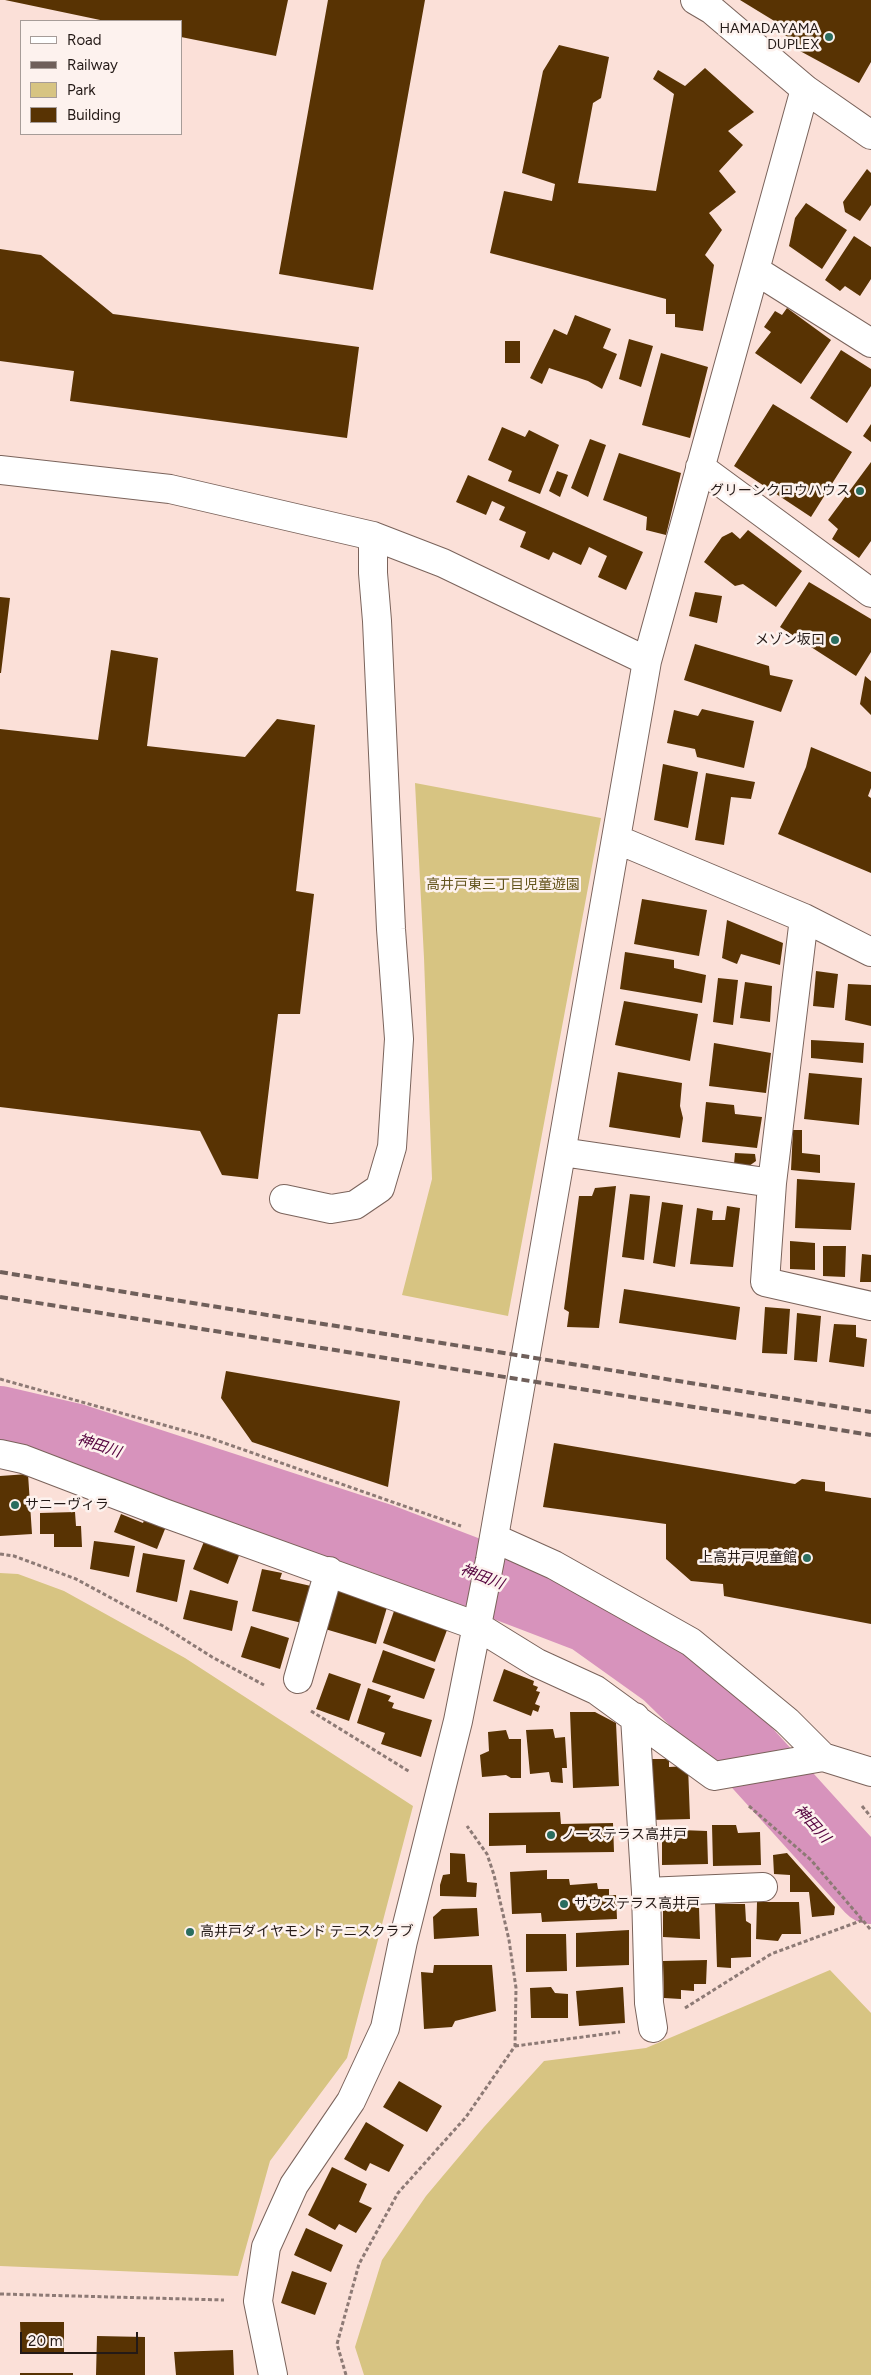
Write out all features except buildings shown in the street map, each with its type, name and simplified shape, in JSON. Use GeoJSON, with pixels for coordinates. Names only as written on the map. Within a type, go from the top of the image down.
{"type":"FeatureCollection","features":[{"type":"Feature","properties":{"kind":"street"},"geometry":{"type":"LineString","coordinates":[[708,3],[805,88],[871,135]]}},
{"type":"Feature","properties":{"kind":"street"},"geometry":{"type":"LineString","coordinates":[[273,2375],[258,2301],[266,2247],[294,2185],[351,2101],[385,2028],[404,1941],[440,1798],[492,1549],[647,661],[805,88]]}},
{"type":"Feature","properties":{"kind":"street"},"geometry":{"type":"LineString","coordinates":[[755,270],[871,343]]}},
{"type":"Feature","properties":{"kind":"street"},"geometry":{"type":"LineString","coordinates":[[700,467],[871,593]]}},
{"type":"Feature","properties":{"kind":"street"},"geometry":{"type":"LineString","coordinates":[[0,470],[170,489],[373,536],[443,563],[647,661]]}},
{"type":"Feature","properties":{"kind":"street"},"geometry":{"type":"LineString","coordinates":[[284,1199],[331,1209],[355,1206],[380,1188],[392,1147],[399,1039],[391,929],[377,621],[373,573],[373,536]]}},
{"type":"Feature","properties":{"kind":"street"},"geometry":{"type":"LineString","coordinates":[[616,839],[804,918],[871,952]]}},
{"type":"Feature","properties":{"kind":"street"},"geometry":{"type":"LineString","coordinates":[[804,918],[772,1183],[765,1282],[871,1306]]}},
{"type":"Feature","properties":{"kind":"street"},"geometry":{"type":"LineString","coordinates":[[562,1152],[772,1183]]}},
{"type":"Feature","properties":{"kind":"street"},"geometry":{"type":"LineString","coordinates":[[0,1454],[23,1459],[164,1513],[478,1621],[537,1663],[596,1690],[724,1774],[823,1757]]}},
{"type":"Feature","properties":{"kind":"street"},"geometry":{"type":"LineString","coordinates":[[492,1549],[554,1565],[691,1642],[787,1721],[823,1757],[871,1772]]}},
{"type":"Feature","properties":{"kind":"street"},"geometry":{"type":"LineString","coordinates":[[298,1679],[330,1571]]}},
{"type":"Feature","properties":{"kind":"street"},"geometry":{"type":"LineString","coordinates":[[635,1717],[646,1892],[649,2003],[653,2028]]}},
{"type":"Feature","properties":{"kind":"street"},"geometry":{"type":"LineString","coordinates":[[646,1892],[763,1887]]}},
{"type":"Feature","properties":{"kind":"path"},"geometry":{"type":"LineString","coordinates":[[0,1378],[210,1438],[492,1549]]}},
{"type":"Feature","properties":{"kind":"path"},"geometry":{"type":"LineString","coordinates":[[0,1554],[14,1556],[76,1579],[163,1626],[212,1657],[269,1687]]}},
{"type":"Feature","properties":{"kind":"path"},"geometry":{"type":"LineString","coordinates":[[303,1707],[416,1776],[463,1821],[486,1854],[494,1875],[509,1940],[516,1988],[515,2046],[466,2118],[398,2193],[359,2264],[337,2344],[346,2375]]}},
{"type":"Feature","properties":{"kind":"path"},"geometry":{"type":"LineString","coordinates":[[724,1774],[811,1860],[871,1930]]}},
{"type":"Feature","properties":{"kind":"path"},"geometry":{"type":"LineString","coordinates":[[515,2046],[653,2028],[771,1954],[863,1920]]}},
{"type":"Feature","properties":{"kind":"path"},"geometry":{"type":"LineString","coordinates":[[0,2294],[258,2301]]}},
{"type":"Feature","properties":{"kind":"green space","name":"高井戸東三丁目児童遊園"},"geometry":{"type":"Polygon","coordinates":[[[415,783],[601,818],[508,1316],[402,1295],[432,1179],[415,783]]]}},
{"type":"Feature","properties":{"kind":"green space","name":"高井戸ダイヤモンド テニスクラブ"},"geometry":{"type":"Polygon","coordinates":[[[0,1573],[18,1574],[64,1591],[185,1658],[413,1806],[347,2058],[270,2161],[238,2276],[0,2266],[0,1573]]]}},
{"type":"Feature","properties":{"kind":"green space"},"geometry":{"type":"Polygon","coordinates":[[[830,1970],[871,2013],[871,2375],[364,2375],[355,2347],[382,2260],[426,2196],[484,2127],[544,2061],[646,2048],[830,1970]]]}},
{"type":"Feature","properties":{"kind":"waterway","name":"神田川"},"geometry":{"type":"LineString","coordinates":[[0,1421],[73,1438],[380,1538],[589,1618],[666,1673],[745,1750],[871,1889]]}},
{"type":"Feature","properties":{"kind":"railway"},"geometry":{"type":"LineString","coordinates":[[0,1272],[871,1412]]}},
{"type":"Feature","properties":{"kind":"railway"},"geometry":{"type":"LineString","coordinates":[[0,1297],[871,1435]]}},
{"type":"Feature","properties":{"kind":"place","name":"HAMADAYAMA DUPLEX"},"geometry":{"type":"Point","coordinates":[829,37]}},
{"type":"Feature","properties":{"kind":"place","name":"グリーンクロウハウス"},"geometry":{"type":"Point","coordinates":[860,491]}},
{"type":"Feature","properties":{"kind":"place","name":"メゾン坂口"},"geometry":{"type":"Point","coordinates":[835,640]}},
{"type":"Feature","properties":{"kind":"place","name":"サニーヴィラ"},"geometry":{"type":"Point","coordinates":[15,1505]}},
{"type":"Feature","properties":{"kind":"place","name":"上高井戸児童館"},"geometry":{"type":"Point","coordinates":[807,1558]}},
{"type":"Feature","properties":{"kind":"place","name":"ノーステラス高井戸"},"geometry":{"type":"Point","coordinates":[551,1835]}},
{"type":"Feature","properties":{"kind":"place","name":"サウステラス高井戸"},"geometry":{"type":"Point","coordinates":[564,1904]}},
{"type":"Feature","properties":{"kind":"place","name":"高井戸ダイヤモンド テニスクラブ"},"geometry":{"type":"Point","coordinates":[190,1932]}}]}
